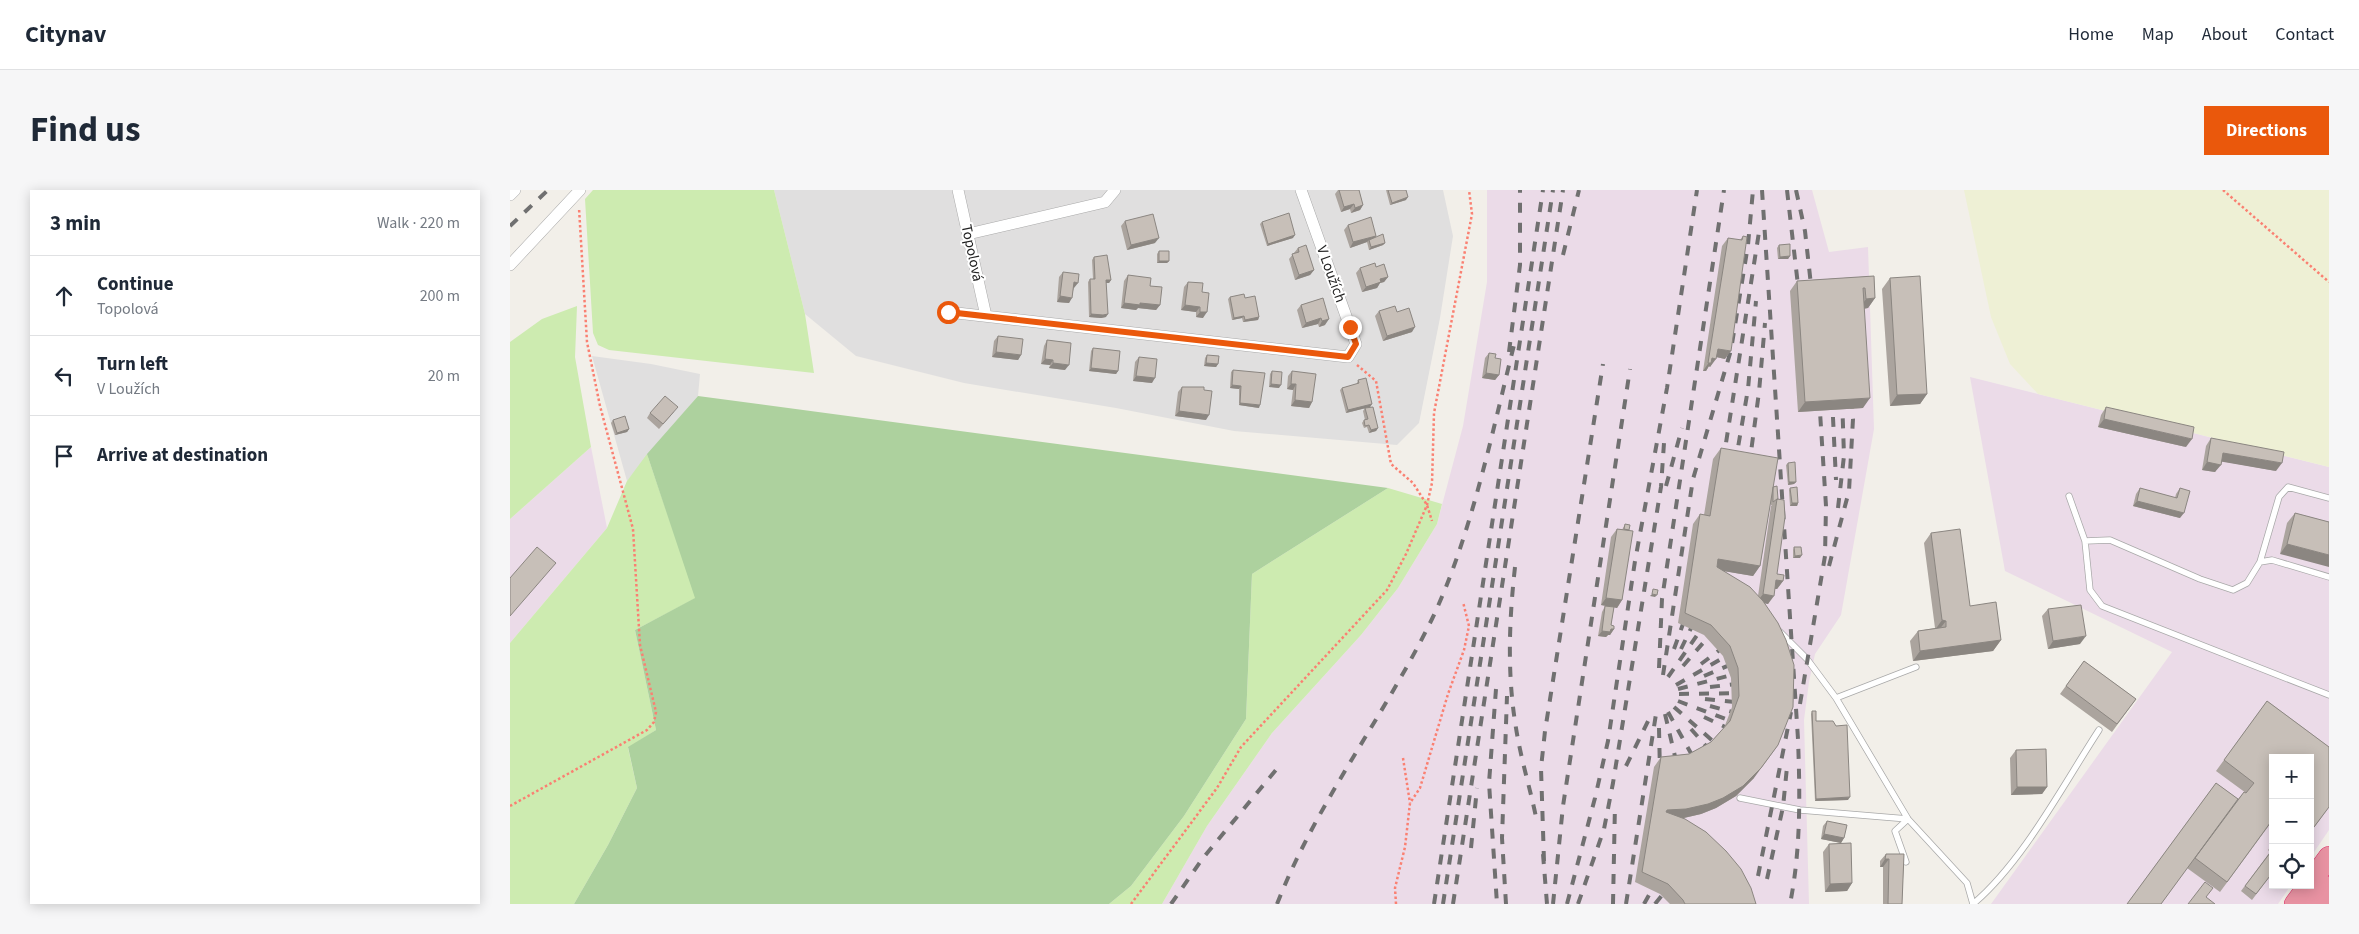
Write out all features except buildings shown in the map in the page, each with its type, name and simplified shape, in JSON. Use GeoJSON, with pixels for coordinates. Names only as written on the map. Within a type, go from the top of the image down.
{"type":"FeatureCollection","features":[{"type":"Feature","properties":{"kind":"highway"},"geometry":{"type":"LineString","coordinates":[[2314,877],[2329,857]]}},
{"type":"Feature","properties":{"kind":"highway"},"geometry":{"type":"LineString","coordinates":[[2316,904],[2329,887]]}},
{"type":"Feature","properties":{"kind":"highway"},"geometry":{"type":"LineString","coordinates":[[2295,904],[2306,889]]}},
{"type":"Feature","properties":{"kind":"street"},"geometry":{"type":"LineString","coordinates":[[510,195],[515,190]]}},
{"type":"Feature","properties":{"kind":"street","name":"Topolová"},"geometry":{"type":"LineString","coordinates":[[958,190],[986,316]]}},
{"type":"Feature","properties":{"kind":"street"},"geometry":{"type":"LineString","coordinates":[[968,234],[1105,202],[1115,190]]}},
{"type":"Feature","properties":{"kind":"street","name":"V Loužích"},"geometry":{"type":"LineString","coordinates":[[1301,190],[1356,344],[1348,357]]}},
{"type":"Feature","properties":{"kind":"street"},"geometry":{"type":"LineString","coordinates":[[510,265],[580,191]]}},
{"type":"Feature","properties":{"kind":"street"},"geometry":{"type":"LineString","coordinates":[[948,312],[1348,357]]}},
{"type":"Feature","properties":{"kind":"lane"},"geometry":{"type":"LineString","coordinates":[[2085,541],[2110,540],[2200,579],[2233,590],[2247,583],[2260,562],[2279,496],[2288,488],[2329,498]]}},
{"type":"Feature","properties":{"kind":"lane"},"geometry":{"type":"LineString","coordinates":[[2069,496],[2085,541],[2090,590],[2102,606],[2329,695]]}},
{"type":"Feature","properties":{"kind":"lane"},"geometry":{"type":"LineString","coordinates":[[2260,562],[2272,560],[2329,577]]}},
{"type":"Feature","properties":{"kind":"lane"},"geometry":{"type":"LineString","coordinates":[[1776,628],[1807,659],[1836,698],[1908,819],[1967,883],[1973,904],[1993,886],[2023,848],[2099,730]]}},
{"type":"Feature","properties":{"kind":"lane"},"geometry":{"type":"LineString","coordinates":[[1836,698],[1916,667]]}},
{"type":"Feature","properties":{"kind":"lane"},"geometry":{"type":"LineString","coordinates":[[1740,798],[1800,810],[1908,819]]}},
{"type":"Feature","properties":{"kind":"lane"},"geometry":{"type":"LineString","coordinates":[[1906,862],[1895,831],[1908,819]]}},
{"type":"Feature","properties":{"kind":"path"},"geometry":{"type":"LineString","coordinates":[[1131,904],[1217,788],[1241,747],[1387,590],[1427,505],[1432,483],[1434,413],[1472,214],[1470,190]]}},
{"type":"Feature","properties":{"kind":"path"},"geometry":{"type":"LineString","coordinates":[[2223,190],[2329,282]]}},
{"type":"Feature","properties":{"kind":"path"},"geometry":{"type":"LineString","coordinates":[[510,806],[647,730],[654,722],[656,712],[640,645],[633,530],[600,406],[587,342],[580,191]]}},
{"type":"Feature","properties":{"kind":"path"},"geometry":{"type":"LineString","coordinates":[[1348,357],[1376,381],[1392,464],[1413,483],[1427,505],[1432,521]]}},
{"type":"Feature","properties":{"kind":"path"},"geometry":{"type":"LineString","coordinates":[[1410,803],[1420,788],[1448,694],[1464,650],[1469,626],[1463,602]]}},
{"type":"Feature","properties":{"kind":"path"},"geometry":{"type":"LineString","coordinates":[[1396,904],[1394,888],[1405,847],[1410,803],[1403,758]]}},
{"type":"Feature","properties":{"kind":"shaded area"},"geometry":{"type":"Polygon","coordinates":[[[774,190],[1443,190],[1453,236],[1440,318],[1419,423],[1397,445],[1234,431],[1116,408],[964,383],[856,356],[805,314],[774,190]]]}},
{"type":"Feature","properties":{"kind":"shaded area"},"geometry":{"type":"Polygon","coordinates":[[[1487,190],[1812,190],[1829,252],[1868,247],[1874,429],[1841,615],[1815,654],[1809,682],[1804,720],[1809,904],[1162,904],[1207,826],[1272,733],[1361,635],[1398,588],[1437,524],[1463,426],[1487,282],[1487,190]]]}},
{"type":"Feature","properties":{"kind":"shaded area"},"geometry":{"type":"Polygon","coordinates":[[[592,356],[651,364],[700,374],[698,396],[627,481],[592,356]]]}},
{"type":"Feature","properties":{"kind":"shaded area"},"geometry":{"type":"Polygon","coordinates":[[[1970,377],[2329,467],[2329,830],[2314,852],[2314,754],[2269,754],[2269,889],[2288,889],[2278,904],[1991,904],[2172,652],[2005,571],[1970,377]]]}},
{"type":"Feature","properties":{"kind":"shaded area"},"geometry":{"type":"Polygon","coordinates":[[[591,447],[607,528],[510,643],[510,519],[591,447]]]}},
{"type":"Feature","properties":{"kind":"green space"},"geometry":{"type":"Polygon","coordinates":[[[593,190],[774,190],[805,314],[814,373],[609,350],[598,345],[593,333],[585,199],[593,190]]]}},
{"type":"Feature","properties":{"kind":"green space"},"geometry":{"type":"Polygon","coordinates":[[[1964,190],[2329,190],[2329,467],[2038,394],[2010,364],[1991,317],[1964,190]]]}},
{"type":"Feature","properties":{"kind":"green space"},"geometry":{"type":"Polygon","coordinates":[[[577,306],[575,357],[591,447],[510,519],[510,342],[542,319],[577,306]]]}},
{"type":"Feature","properties":{"kind":"green space"},"geometry":{"type":"Polygon","coordinates":[[[698,396],[1388,488],[1252,574],[1246,719],[1184,816],[1131,886],[1109,904],[574,904],[608,845],[637,788],[628,747],[656,730],[635,630],[695,598],[647,454],[698,396]]]}},
{"type":"Feature","properties":{"kind":"green space"},"geometry":{"type":"Polygon","coordinates":[[[647,454],[696,598],[635,630],[656,730],[628,748],[637,788],[608,845],[574,904],[510,904],[510,643],[607,528],[627,481],[647,454]]]}},
{"type":"Feature","properties":{"kind":"green space"},"geometry":{"type":"Polygon","coordinates":[[[1388,488],[1442,504],[1437,524],[1398,588],[1361,635],[1272,733],[1207,826],[1162,904],[1109,904],[1131,886],[1184,816],[1246,719],[1252,574],[1388,488]]]}},
{"type":"Feature","properties":{"kind":"railway"},"geometry":{"type":"LineString","coordinates":[[510,226],[548,190]]}},
{"type":"Feature","properties":{"kind":"railway"},"geometry":{"type":"LineString","coordinates":[[1509,352],[1520,265],[1520,190]]}},
{"type":"Feature","properties":{"kind":"railway"},"geometry":{"type":"LineString","coordinates":[[1434,904],[1543,190]]}},
{"type":"Feature","properties":{"kind":"railway"},"geometry":{"type":"LineString","coordinates":[[1443,904],[1553,190]]}},
{"type":"Feature","properties":{"kind":"railway"},"geometry":{"type":"LineString","coordinates":[[1453,904],[1563,190]]}},
{"type":"Feature","properties":{"kind":"railway"},"geometry":{"type":"LineString","coordinates":[[1563,255],[1579,190]]}},
{"type":"Feature","properties":{"kind":"railway"},"geometry":{"type":"LineString","coordinates":[[1567,904],[1608,741],[1635,561],[1667,388],[1697,190]]}},
{"type":"Feature","properties":{"kind":"railway"},"geometry":{"type":"LineString","coordinates":[[1659,668],[1662,599],[1724,190]]}},
{"type":"Feature","properties":{"kind":"railway"},"geometry":{"type":"LineString","coordinates":[[1663,675],[1693,479],[1731,350],[1748,245],[1753,190]]}},
{"type":"Feature","properties":{"kind":"railway"},"geometry":{"type":"LineString","coordinates":[[1762,190],[1798,739],[1798,842],[1790,904]]}},
{"type":"Feature","properties":{"kind":"railway"},"geometry":{"type":"LineString","coordinates":[[1787,190],[1799,294]]}},
{"type":"Feature","properties":{"kind":"railway"},"geometry":{"type":"LineString","coordinates":[[1796,190],[1805,231],[1812,294]]}},
{"type":"Feature","properties":{"kind":"railway"},"geometry":{"type":"LineString","coordinates":[[1723,462],[1759,232]]}},
{"type":"Feature","properties":{"kind":"railway"},"geometry":{"type":"LineString","coordinates":[[1735,465],[1748,389],[1756,301]]}},
{"type":"Feature","properties":{"kind":"railway"},"geometry":{"type":"LineString","coordinates":[[1749,467],[1759,392],[1765,323]]}},
{"type":"Feature","properties":{"kind":"railway"},"geometry":{"type":"LineString","coordinates":[[1277,904],[1311,830],[1393,691],[1432,619],[1446,587],[1469,519],[1489,449],[1514,345]]}},
{"type":"Feature","properties":{"kind":"railway"},"geometry":{"type":"LineString","coordinates":[[1544,861],[1541,768],[1545,731],[1603,364]]}},
{"type":"Feature","properties":{"kind":"railway"},"geometry":{"type":"LineString","coordinates":[[1553,904],[1563,806],[1630,369]]}},
{"type":"Feature","properties":{"kind":"railway"},"geometry":{"type":"LineString","coordinates":[[1829,566],[1849,491],[1853,419],[1851,394]]}},
{"type":"Feature","properties":{"kind":"railway"},"geometry":{"type":"LineString","coordinates":[[1800,704],[1825,556],[1826,506],[1819,396]]}},
{"type":"Feature","properties":{"kind":"railway"},"geometry":{"type":"LineString","coordinates":[[1838,508],[1844,456],[1842,396]]}},
{"type":"Feature","properties":{"kind":"railway"},"geometry":{"type":"LineString","coordinates":[[1832,397],[1836,480]]}},
{"type":"Feature","properties":{"kind":"railway"},"geometry":{"type":"LineString","coordinates":[[1666,486],[1682,428]]}},
{"type":"Feature","properties":{"kind":"railway"},"geometry":{"type":"LineString","coordinates":[[1578,904],[1604,829],[1613,783],[1661,487],[1664,443]]}},
{"type":"Feature","properties":{"kind":"railway"},"geometry":{"type":"LineString","coordinates":[[1515,567],[1510,627],[1511,688],[1518,740],[1537,822]]}},
{"type":"Feature","properties":{"kind":"railway"},"geometry":{"type":"LineString","coordinates":[[1674,649],[1687,613]]}},
{"type":"Feature","properties":{"kind":"railway"},"geometry":{"type":"LineString","coordinates":[[1681,649],[1696,618]]}},
{"type":"Feature","properties":{"kind":"railway"},"geometry":{"type":"LineString","coordinates":[[1668,677],[1707,621]]}},
{"type":"Feature","properties":{"kind":"railway"},"geometry":{"type":"LineString","coordinates":[[1683,666],[1716,628]]}},
{"type":"Feature","properties":{"kind":"railway"},"geometry":{"type":"LineString","coordinates":[[1701,664],[1729,643]]}},
{"type":"Feature","properties":{"kind":"railway"},"geometry":{"type":"LineString","coordinates":[[1676,685],[1735,651]]}},
{"type":"Feature","properties":{"kind":"railway"},"geometry":{"type":"LineString","coordinates":[[1704,676],[1739,661]]}},
{"type":"Feature","properties":{"kind":"railway"},"geometry":{"type":"LineString","coordinates":[[1678,689],[1743,672]]}},
{"type":"Feature","properties":{"kind":"railway"},"geometry":{"type":"LineString","coordinates":[[1710,687],[1745,683]]}},
{"type":"Feature","properties":{"kind":"railway"},"geometry":{"type":"LineString","coordinates":[[1496,689],[1489,783],[1497,904]]}},
{"type":"Feature","properties":{"kind":"railway"},"geometry":{"type":"LineString","coordinates":[[1679,694],[1746,693]]}},
{"type":"Feature","properties":{"kind":"railway"},"geometry":{"type":"LineString","coordinates":[[1506,904],[1502,838],[1507,696]]}},
{"type":"Feature","properties":{"kind":"railway"},"geometry":{"type":"LineString","coordinates":[[1705,699],[1745,703]]}},
{"type":"Feature","properties":{"kind":"railway"},"geometry":{"type":"LineString","coordinates":[[1678,701],[1739,724]]}},
{"type":"Feature","properties":{"kind":"railway"},"geometry":{"type":"LineString","coordinates":[[1710,706],[1744,715]]}},
{"type":"Feature","properties":{"kind":"railway"},"geometry":{"type":"LineString","coordinates":[[1674,707],[1722,749]]}},
{"type":"Feature","properties":{"kind":"railway"},"geometry":{"type":"LineString","coordinates":[[1668,712],[1697,764]]}},
{"type":"Feature","properties":{"kind":"railway"},"geometry":{"type":"LineString","coordinates":[[1758,876],[1791,712]]}},
{"type":"Feature","properties":{"kind":"railway"},"geometry":{"type":"LineString","coordinates":[[1626,766],[1652,713]]}},
{"type":"Feature","properties":{"kind":"railway"},"geometry":{"type":"LineString","coordinates":[[1626,904],[1656,714]]}},
{"type":"Feature","properties":{"kind":"railway"},"geometry":{"type":"LineString","coordinates":[[1665,714],[1678,769]]}},
{"type":"Feature","properties":{"kind":"railway"},"geometry":{"type":"LineString","coordinates":[[1704,717],[1738,733]]}},
{"type":"Feature","properties":{"kind":"railway"},"geometry":{"type":"LineString","coordinates":[[1659,728],[1660,773]]}},
{"type":"Feature","properties":{"kind":"railway"},"geometry":{"type":"LineString","coordinates":[[1691,729],[1714,755]]}},
{"type":"Feature","properties":{"kind":"railway"},"geometry":{"type":"LineString","coordinates":[[1171,904],[1203,858],[1280,765]]}},
{"type":"Feature","properties":{"kind":"railway"},"geometry":{"type":"LineString","coordinates":[[1767,879],[1783,807],[1787,767]]}},
{"type":"Feature","properties":{"kind":"railway"},"geometry":{"type":"LineString","coordinates":[[1471,848],[1477,788]]}},
{"type":"Feature","properties":{"kind":"railway"},"geometry":{"type":"LineString","coordinates":[[1613,904],[1615,804]]}},
{"type":"Feature","properties":{"kind":"railway"},"geometry":{"type":"LineString","coordinates":[[1543,854],[1547,904]]}},
{"type":"Feature","properties":{"kind":"railway"},"geometry":{"type":"LineString","coordinates":[[1644,904],[1659,877]]}},
{"type":"Feature","properties":{"kind":"railway"},"geometry":{"type":"LineString","coordinates":[[1655,904],[1670,885]]}},
{"type":"Feature","properties":{"kind":"route"},"geometry":{"type":"LineString","coordinates":[[948,312],[1348,357],[1356,344],[1350,327]]}}]}
